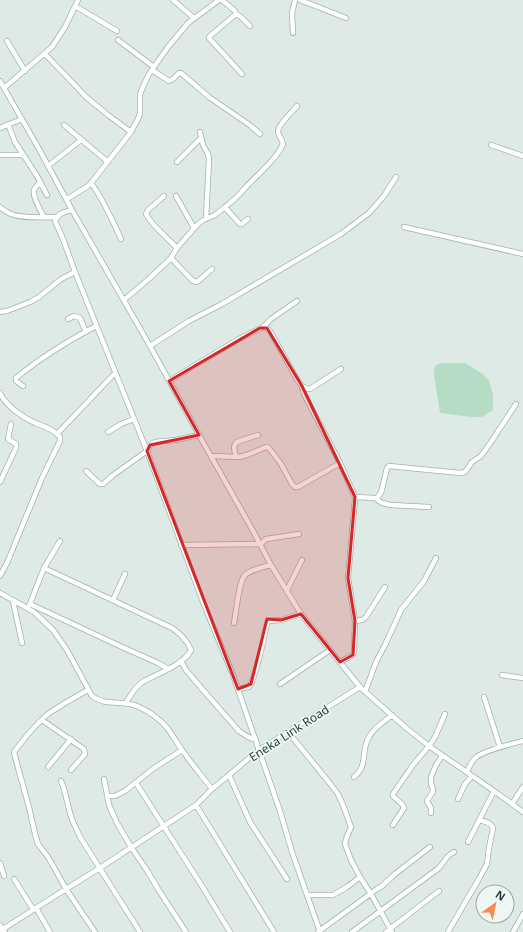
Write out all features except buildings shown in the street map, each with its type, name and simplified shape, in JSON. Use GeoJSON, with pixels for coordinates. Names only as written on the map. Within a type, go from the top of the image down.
{"type":"FeatureCollection","features":[{"type":"Feature","properties":{"kind":"street"},"geometry":{"type":"LineString","coordinates":[[4,88],[52,47],[65,27],[78,0]]}},
{"type":"Feature","properties":{"kind":"street"},"geometry":{"type":"LineString","coordinates":[[173,0],[194,18]]}},
{"type":"Feature","properties":{"kind":"street"},"geometry":{"type":"LineString","coordinates":[[67,199],[91,183],[131,132],[140,113],[140,95],[142,88],[153,69],[188,23],[221,0],[250,26]]}},
{"type":"Feature","properties":{"kind":"street"},"geometry":{"type":"LineString","coordinates":[[293,33],[292,13],[295,0]]}},
{"type":"Feature","properties":{"kind":"street"},"geometry":{"type":"LineString","coordinates":[[300,0],[346,18]]}},
{"type":"Feature","properties":{"kind":"street"},"geometry":{"type":"LineString","coordinates":[[75,6],[116,31]]}},
{"type":"Feature","properties":{"kind":"street"},"geometry":{"type":"LineString","coordinates":[[236,14],[209,38],[242,74]]}},
{"type":"Feature","properties":{"kind":"street"},"geometry":{"type":"LineString","coordinates":[[118,40],[169,81],[181,73],[209,97],[260,134]]}},
{"type":"Feature","properties":{"kind":"street"},"geometry":{"type":"LineString","coordinates":[[7,41],[25,71]]}},
{"type":"Feature","properties":{"kind":"street"},"geometry":{"type":"LineString","coordinates":[[45,54],[86,97],[131,132]]}},
{"type":"Feature","properties":{"kind":"street"},"geometry":{"type":"LineString","coordinates":[[0,81],[150,346],[271,565],[301,614],[365,692],[442,756],[523,812]]}},
{"type":"Feature","properties":{"kind":"street"},"geometry":{"type":"LineString","coordinates":[[124,300],[151,277],[170,258],[200,222],[215,215],[225,207],[269,165],[283,144],[278,129],[297,106]]}},
{"type":"Feature","properties":{"kind":"street"},"geometry":{"type":"LineString","coordinates":[[0,128],[22,119]]}},
{"type":"Feature","properties":{"kind":"street"},"geometry":{"type":"LineString","coordinates":[[8,124],[15,142],[31,166],[46,195]]}},
{"type":"Feature","properties":{"kind":"street"},"geometry":{"type":"LineString","coordinates":[[64,125],[108,162]]}},
{"type":"Feature","properties":{"kind":"street"},"geometry":{"type":"LineString","coordinates":[[200,132],[203,145],[209,159],[206,218]]}},
{"type":"Feature","properties":{"kind":"street"},"geometry":{"type":"LineString","coordinates":[[176,162],[201,138]]}},
{"type":"Feature","properties":{"kind":"street"},"geometry":{"type":"LineString","coordinates":[[48,166],[81,140]]}},
{"type":"Feature","properties":{"kind":"street"},"geometry":{"type":"LineString","coordinates":[[491,144],[523,156]]}},
{"type":"Feature","properties":{"kind":"street"},"geometry":{"type":"LineString","coordinates":[[0,155],[23,155]]}},
{"type":"Feature","properties":{"kind":"street"},"geometry":{"type":"LineString","coordinates":[[150,346],[189,321],[222,304],[341,234],[369,213],[384,196],[396,177]]}},
{"type":"Feature","properties":{"kind":"street"},"geometry":{"type":"LineString","coordinates":[[40,183],[34,192],[35,198],[44,217]]}},
{"type":"Feature","properties":{"kind":"street"},"geometry":{"type":"LineString","coordinates":[[91,183],[107,209],[121,239]]}},
{"type":"Feature","properties":{"kind":"street"},"geometry":{"type":"LineString","coordinates":[[164,196],[148,210],[146,214],[148,218],[177,248]]}},
{"type":"Feature","properties":{"kind":"street"},"geometry":{"type":"LineString","coordinates":[[176,196],[194,228]]}},
{"type":"Feature","properties":{"kind":"street"},"geometry":{"type":"LineString","coordinates":[[0,207],[11,214],[23,216],[57,217]]}},
{"type":"Feature","properties":{"kind":"street"},"geometry":{"type":"LineString","coordinates":[[225,207],[240,224],[248,219]]}},
{"type":"Feature","properties":{"kind":"street"},"geometry":{"type":"LineString","coordinates":[[72,210],[61,213],[55,221],[147,451],[181,545],[238,689],[280,811],[319,932],[382,886],[430,847]]}},
{"type":"Feature","properties":{"kind":"street"},"geometry":{"type":"LineString","coordinates":[[404,227],[523,254]]}},
{"type":"Feature","properties":{"kind":"street"},"geometry":{"type":"LineString","coordinates":[[170,258],[194,281],[197,282],[212,269]]}},
{"type":"Feature","properties":{"kind":"street"},"geometry":{"type":"LineString","coordinates":[[0,312],[7,311],[30,302],[39,297],[61,279],[75,272]]}},
{"type":"Feature","properties":{"kind":"street"},"geometry":{"type":"LineString","coordinates":[[169,381],[239,339],[263,327],[271,319],[297,302]]}},
{"type":"Feature","properties":{"kind":"street"},"geometry":{"type":"LineString","coordinates":[[68,319],[74,316],[80,318],[86,332]]}},
{"type":"Feature","properties":{"kind":"street"},"geometry":{"type":"LineString","coordinates":[[23,386],[16,381],[16,378],[24,371],[96,326]]}},
{"type":"Feature","properties":{"kind":"street"},"geometry":{"type":"LineString","coordinates":[[263,327],[270,331],[298,381],[306,389],[310,389],[341,370]]}},
{"type":"Feature","properties":{"kind":"street"},"geometry":{"type":"LineString","coordinates":[[57,434],[115,372]]}},
{"type":"Feature","properties":{"kind":"street"},"geometry":{"type":"LineString","coordinates":[[302,386],[304,394],[340,463],[355,497],[348,578],[355,621],[354,653],[340,662]]}},
{"type":"Feature","properties":{"kind":"street"},"geometry":{"type":"LineString","coordinates":[[0,393],[4,401],[24,416],[45,426],[60,437],[60,441],[42,478],[7,563],[0,576]]}},
{"type":"Feature","properties":{"kind":"street"},"geometry":{"type":"LineString","coordinates":[[377,498],[381,492],[387,468],[389,466],[460,473],[465,472],[472,462],[479,458],[484,452],[516,404]]}},
{"type":"Feature","properties":{"kind":"street"},"geometry":{"type":"LineString","coordinates":[[108,432],[121,424],[134,419]]}},
{"type":"Feature","properties":{"kind":"street"},"geometry":{"type":"LineString","coordinates":[[0,482],[16,448],[16,444],[8,439],[11,424]]}},
{"type":"Feature","properties":{"kind":"street"},"geometry":{"type":"LineString","coordinates":[[86,471],[100,484],[103,484],[147,451],[150,445],[155,442],[199,435]]}},
{"type":"Feature","properties":{"kind":"street"},"geometry":{"type":"LineString","coordinates":[[236,457],[234,444],[258,435]]}},
{"type":"Feature","properties":{"kind":"street"},"geometry":{"type":"LineString","coordinates":[[211,456],[236,457],[247,455],[266,447],[269,448],[295,487],[340,463]]}},
{"type":"Feature","properties":{"kind":"street"},"geometry":{"type":"LineString","coordinates":[[355,497],[377,498],[382,503],[391,505],[429,507]]}},
{"type":"Feature","properties":{"kind":"street"},"geometry":{"type":"LineString","coordinates":[[181,545],[260,544],[266,539],[299,534]]}},
{"type":"Feature","properties":{"kind":"street"},"geometry":{"type":"LineString","coordinates":[[29,606],[44,568],[60,541]]}},
{"type":"Feature","properties":{"kind":"street"},"geometry":{"type":"LineString","coordinates":[[365,692],[376,662],[401,610],[424,581],[436,558]]}},
{"type":"Feature","properties":{"kind":"street"},"geometry":{"type":"LineString","coordinates":[[287,590],[302,560]]}},
{"type":"Feature","properties":{"kind":"street"},"geometry":{"type":"LineString","coordinates":[[234,623],[243,576],[258,568],[271,565]]}},
{"type":"Feature","properties":{"kind":"street"},"geometry":{"type":"LineString","coordinates":[[44,568],[172,628],[185,639],[191,650],[189,654],[162,673],[138,686],[126,702]]}},
{"type":"Feature","properties":{"kind":"street"},"geometry":{"type":"LineString","coordinates":[[113,600],[125,574]]}},
{"type":"Feature","properties":{"kind":"street"},"geometry":{"type":"LineString","coordinates":[[355,621],[362,620],[366,617],[385,588]]}},
{"type":"Feature","properties":{"kind":"street"},"geometry":{"type":"LineString","coordinates":[[0,593],[13,601],[29,606],[158,662],[168,668]]}},
{"type":"Feature","properties":{"kind":"street"},"geometry":{"type":"LineString","coordinates":[[13,601],[22,643]]}},
{"type":"Feature","properties":{"kind":"street"},"geometry":{"type":"LineString","coordinates":[[29,606],[53,630],[67,650],[92,696],[104,702],[126,702],[138,706],[155,716],[168,728],[182,750],[212,789]]}},
{"type":"Feature","properties":{"kind":"street"},"geometry":{"type":"LineString","coordinates":[[238,689],[249,687],[252,684],[268,620],[281,620],[301,614]]}},
{"type":"Feature","properties":{"kind":"street"},"geometry":{"type":"LineString","coordinates":[[280,684],[330,650]]}},
{"type":"Feature","properties":{"kind":"street"},"geometry":{"type":"LineString","coordinates":[[181,661],[186,670],[239,731],[248,738],[256,740]]}},
{"type":"Feature","properties":{"kind":"street"},"geometry":{"type":"LineString","coordinates":[[502,675],[523,678]]}},
{"type":"Feature","properties":{"kind":"street","name":"Eneka Link Road"},"geometry":{"type":"LineString","coordinates":[[2,929],[100,868],[196,805],[212,789],[259,750],[360,687]]}},
{"type":"Feature","properties":{"kind":"street"},"geometry":{"type":"LineString","coordinates":[[88,690],[60,706],[42,720],[14,752],[38,844],[48,857],[66,889],[95,932]]}},
{"type":"Feature","properties":{"kind":"street"},"geometry":{"type":"LineString","coordinates":[[484,697],[500,747]]}},
{"type":"Feature","properties":{"kind":"street"},"geometry":{"type":"LineString","coordinates":[[392,825],[404,808],[404,806],[395,799],[393,794],[435,737],[445,714]]}},
{"type":"Feature","properties":{"kind":"street"},"geometry":{"type":"LineString","coordinates":[[354,777],[362,768],[367,739],[373,731],[392,715]]}},
{"type":"Feature","properties":{"kind":"street"},"geometry":{"type":"LineString","coordinates":[[42,720],[84,749],[85,754],[71,770]]}},
{"type":"Feature","properties":{"kind":"street"},"geometry":{"type":"LineString","coordinates":[[288,732],[338,794],[351,827],[345,844],[351,860],[390,931],[440,891]]}},
{"type":"Feature","properties":{"kind":"street"},"geometry":{"type":"LineString","coordinates":[[48,767],[70,739]]}},
{"type":"Feature","properties":{"kind":"street"},"geometry":{"type":"LineString","coordinates":[[467,772],[475,758],[482,754],[500,747],[523,741]]}},
{"type":"Feature","properties":{"kind":"street"},"geometry":{"type":"LineString","coordinates":[[108,796],[115,796],[136,783],[154,768],[182,750]]}},
{"type":"Feature","properties":{"kind":"street"},"geometry":{"type":"LineString","coordinates":[[431,813],[431,808],[427,801],[433,791],[430,780],[436,765],[442,756]]}},
{"type":"Feature","properties":{"kind":"street"},"geometry":{"type":"LineString","coordinates":[[229,775],[250,822],[287,879]]}},
{"type":"Feature","properties":{"kind":"street"},"geometry":{"type":"LineString","coordinates":[[458,799],[465,784],[472,776]]}},
{"type":"Feature","properties":{"kind":"street"},"geometry":{"type":"LineString","coordinates":[[104,779],[112,811],[131,847],[186,932]]}},
{"type":"Feature","properties":{"kind":"street"},"geometry":{"type":"LineString","coordinates":[[61,781],[71,815],[80,837],[140,932]]}},
{"type":"Feature","properties":{"kind":"street"},"geometry":{"type":"LineString","coordinates":[[136,783],[230,932]]}},
{"type":"Feature","properties":{"kind":"street"},"geometry":{"type":"LineString","coordinates":[[512,804],[523,787]]}},
{"type":"Feature","properties":{"kind":"street"},"geometry":{"type":"LineString","coordinates":[[468,842],[494,791]]}},
{"type":"Feature","properties":{"kind":"street"},"geometry":{"type":"LineString","coordinates":[[196,805],[274,932]]}},
{"type":"Feature","properties":{"kind":"street"},"geometry":{"type":"LineString","coordinates":[[448,932],[487,864],[493,828],[490,824],[480,820]]}},
{"type":"Feature","properties":{"kind":"street"},"geometry":{"type":"LineString","coordinates":[[352,932],[439,868],[448,856],[454,852]]}},
{"type":"Feature","properties":{"kind":"street"},"geometry":{"type":"LineString","coordinates":[[0,863],[4,876]]}},
{"type":"Feature","properties":{"kind":"street"},"geometry":{"type":"LineString","coordinates":[[307,895],[333,895],[360,877]]}},
{"type":"Feature","properties":{"kind":"street"},"geometry":{"type":"LineString","coordinates":[[14,879],[50,932]]}},
{"type":"Feature","properties":{"kind":"street"},"geometry":{"type":"LineString","coordinates":[[513,932],[523,914]]}},
{"type":"Feature","properties":{"kind":"highlighted area"},"geometry":{"type":"Polygon","coordinates":[[[260,328],[267,328],[302,386],[355,497],[348,578],[355,621],[353,655],[340,662],[301,614],[281,620],[267,619],[251,684],[238,689],[147,451],[150,445],[199,435],[169,381],[260,328]]]}},
{"type":"Feature","properties":{"kind":"green space"},"geometry":{"type":"Polygon","coordinates":[[[440,363],[465,363],[483,374],[489,381],[493,395],[493,410],[482,417],[440,413],[434,374],[435,366],[440,363]]]}}]}
